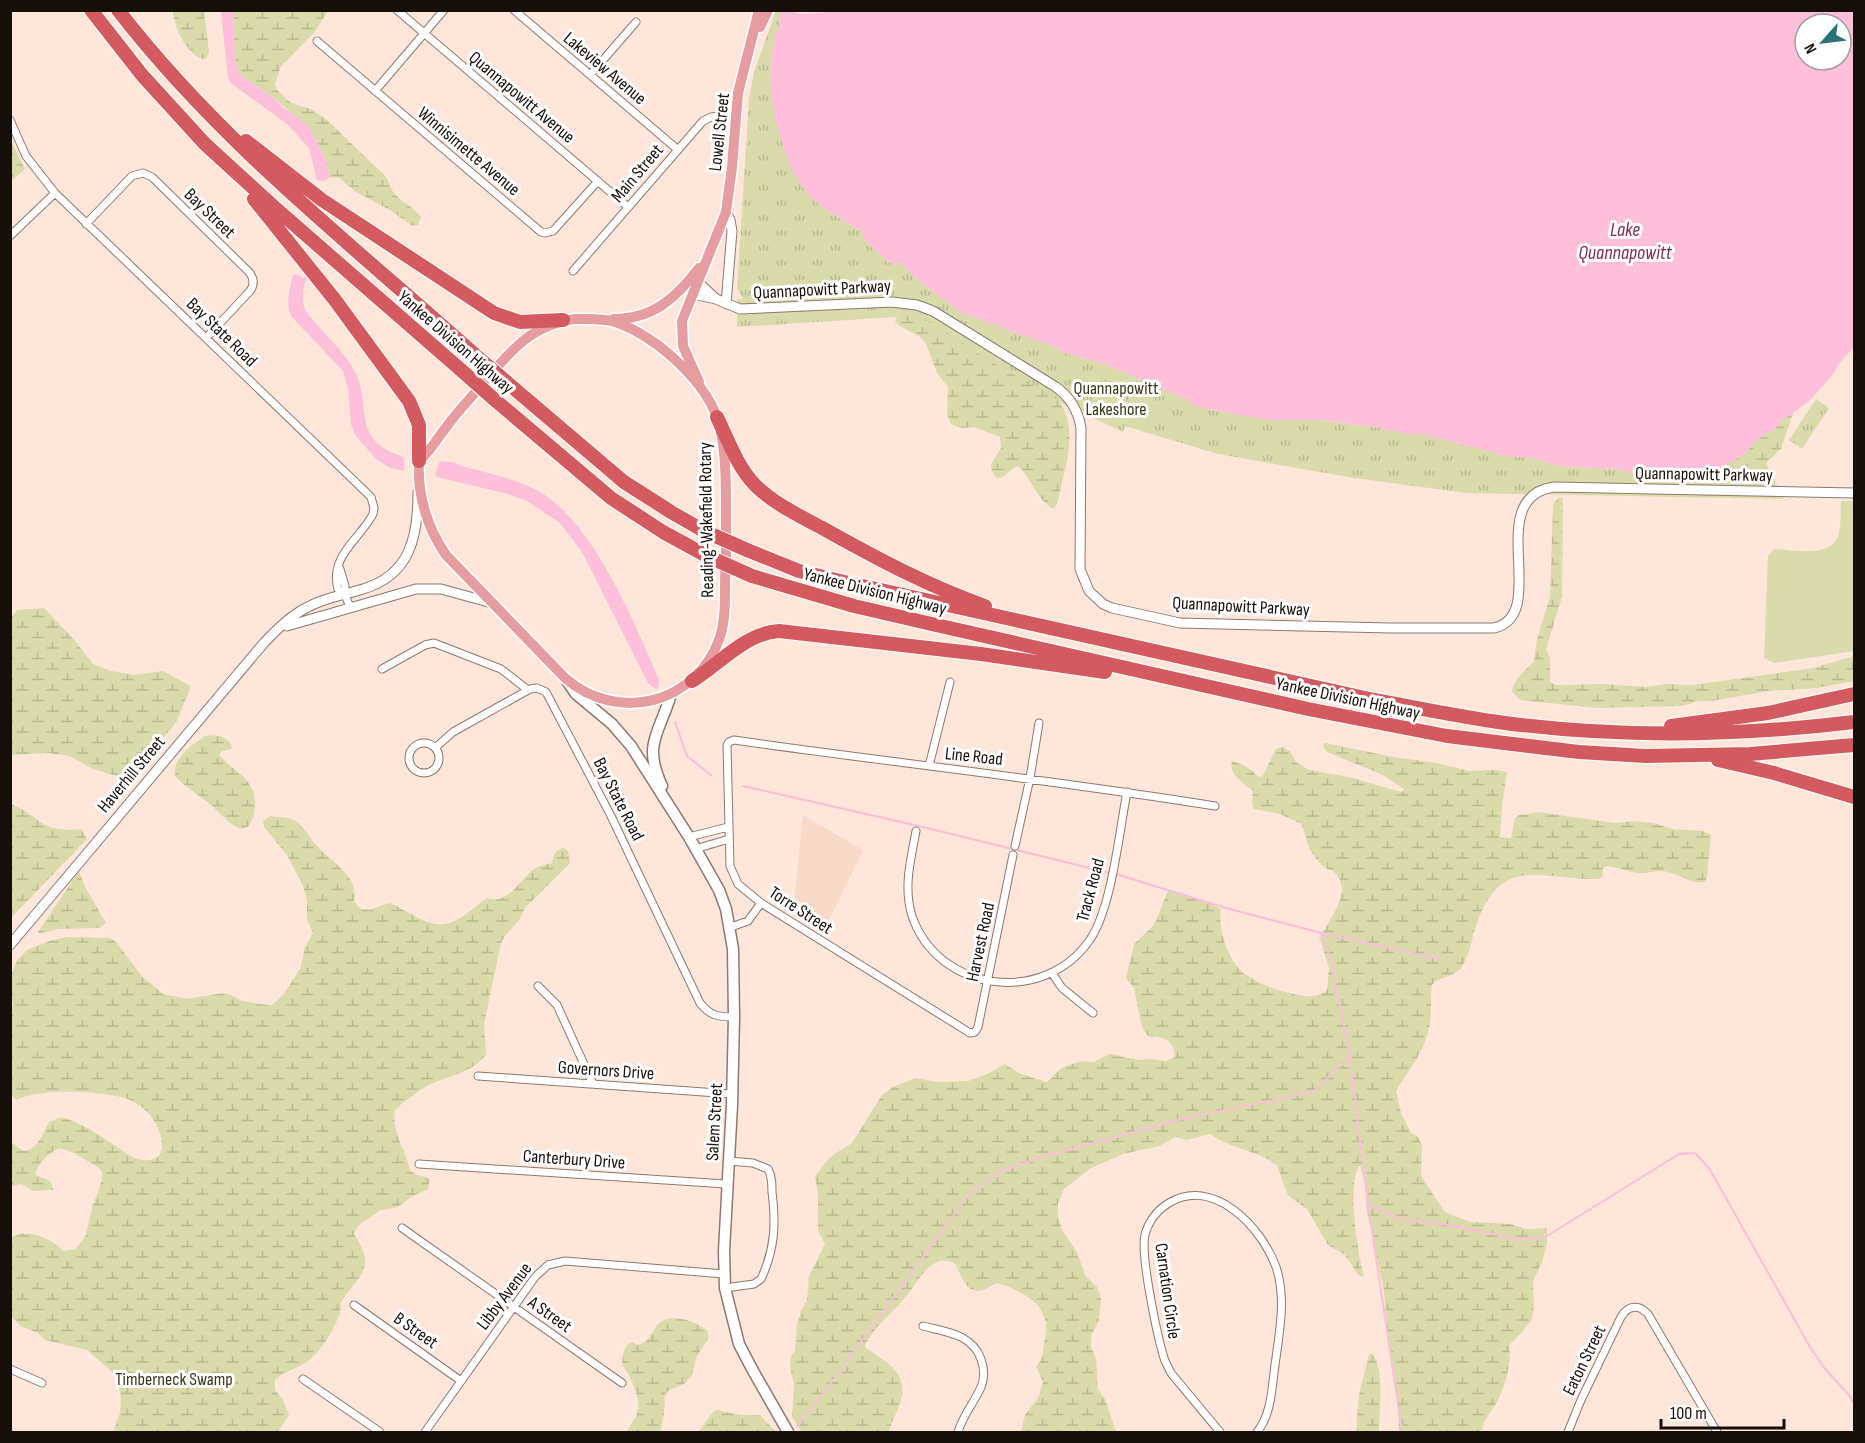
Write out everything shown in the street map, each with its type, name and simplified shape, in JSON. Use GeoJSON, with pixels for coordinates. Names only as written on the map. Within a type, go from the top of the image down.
{"type":"FeatureCollection","features":[{"type":"Feature","properties":{"kind":"highway","name":"Yankee Division Highway"},"geometry":{"type":"LineString","coordinates":[[91,10],[142,75],[205,144],[495,400],[610,498],[663,532],[707,556],[752,576],[769,583],[854,606],[1367,722],[1447,736],[1578,752],[1693,756],[1750,754],[1854,745]]}},
{"type":"Feature","properties":{"kind":"highway","name":"Yankee Division Highway"},"geometry":{"type":"LineString","coordinates":[[118,10],[153,54],[197,103],[280,183],[510,385],[624,482],[704,531],[747,550],[799,571],[1040,626],[1443,713],[1506,723],[1626,732],[1736,731],[1854,722]]}},
{"type":"Feature","properties":{"kind":"highway"},"geometry":{"type":"LineString","coordinates":[[197,103],[322,200],[494,313],[520,322],[563,320]]}},
{"type":"Feature","properties":{"kind":"highway"},"geometry":{"type":"LineString","coordinates":[[205,144],[283,233],[409,401],[419,426],[421,440],[419,461]]}},
{"type":"Feature","properties":{"kind":"highway"},"geometry":{"type":"LineString","coordinates":[[717,417],[745,473],[773,500],[936,588],[1040,626]]}},
{"type":"Feature","properties":{"kind":"highway"},"geometry":{"type":"LineString","coordinates":[[692,681],[746,641],[763,634],[779,632],[981,654],[1199,684]]}},
{"type":"Feature","properties":{"kind":"highway"},"geometry":{"type":"LineString","coordinates":[[1626,732],[1768,713],[1854,694]]}},
{"type":"Feature","properties":{"kind":"highway"},"geometry":{"type":"LineString","coordinates":[[1693,756],[1774,773],[1854,797]]}},
{"type":"Feature","properties":{"kind":"main road","name":"Lowell Street"},"geometry":{"type":"LineString","coordinates":[[702,387],[686,354],[682,339],[682,321],[726,212],[742,76],[759,10]]}},
{"type":"Feature","properties":{"kind":"main road"},"geometry":{"type":"LineString","coordinates":[[748,55],[768,10]]}},
{"type":"Feature","properties":{"kind":"main road","name":"Lowell Street"},"geometry":{"type":"LineString","coordinates":[[602,319],[632,318],[656,310],[677,295],[708,256]]}},
{"type":"Feature","properties":{"kind":"main road","name":"Reading-Wakefield Rotary"},"geometry":{"type":"LineString","coordinates":[[602,319],[625,326],[649,338],[675,360],[702,387],[721,429],[727,554],[724,613],[719,638],[709,658],[692,681],[671,694],[643,702],[612,702],[582,691],[565,678],[458,569],[436,541],[418,481],[419,461],[428,454],[446,427],[514,347],[538,330],[563,320],[602,319]]}},
{"type":"Feature","properties":{"kind":"main road","name":"Salem Street"},"geometry":{"type":"LineString","coordinates":[[565,678],[576,694],[603,714],[621,733],[675,813],[719,890],[731,927],[734,1017],[726,1184],[725,1288],[740,1344],[788,1432]]}},
{"type":"Feature","properties":{"kind":"main road","name":"Salem Street"},"geometry":{"type":"LineString","coordinates":[[671,694],[657,730],[653,751],[657,772],[675,813]]}},
{"type":"Feature","properties":{"kind":"street","name":"Quannapowitt Avenue"},"geometry":{"type":"LineString","coordinates":[[397,10],[628,207]]}},
{"type":"Feature","properties":{"kind":"street"},"geometry":{"type":"LineString","coordinates":[[375,91],[444,10]]}},
{"type":"Feature","properties":{"kind":"street","name":"Lakeview Avenue"},"geometry":{"type":"LineString","coordinates":[[514,10],[677,149]]}},
{"type":"Feature","properties":{"kind":"street"},"geometry":{"type":"LineString","coordinates":[[590,75],[636,22]]}},
{"type":"Feature","properties":{"kind":"street","name":"Winnisimette Avenue"},"geometry":{"type":"LineString","coordinates":[[317,41],[544,233],[551,233],[598,182]]}},
{"type":"Feature","properties":{"kind":"street","name":"Main Street"},"geometry":{"type":"LineString","coordinates":[[573,271],[677,149],[706,119],[736,114]]}},
{"type":"Feature","properties":{"kind":"street","name":"Bay State Road"},"geometry":{"type":"LineString","coordinates":[[10,120],[27,156],[55,193],[371,498],[374,508],[371,517],[347,546],[339,567],[337,585],[340,592],[345,595],[350,607]]}},
{"type":"Feature","properties":{"kind":"street","name":"Bay Street"},"geometry":{"type":"LineString","coordinates":[[86,224],[134,175],[143,173],[152,177],[252,276],[253,284],[250,291],[206,338]]}},
{"type":"Feature","properties":{"kind":"street"},"geometry":{"type":"LineString","coordinates":[[10,236],[55,193]]}},
{"type":"Feature","properties":{"kind":"street","name":"Quannapowitt Parkway"},"geometry":{"type":"LineString","coordinates":[[726,212],[732,231],[726,304]]}},
{"type":"Feature","properties":{"kind":"street","name":"Quannapowitt Parkway"},"geometry":{"type":"LineString","coordinates":[[698,282],[716,299]]}},
{"type":"Feature","properties":{"kind":"street","name":"Quannapowitt Parkway"},"geometry":{"type":"LineString","coordinates":[[693,294],[716,299],[743,309],[892,302],[917,305],[933,311],[1060,390],[1074,407],[1081,428],[1080,569],[1086,587],[1099,601],[1112,608],[1180,623],[1390,628],[1494,628],[1505,626],[1513,618],[1519,600],[1520,516],[1528,501],[1545,489],[1554,487],[1854,493]]}},
{"type":"Feature","properties":{"kind":"street","name":"Haverhill Street"},"geometry":{"type":"LineString","coordinates":[[10,945],[252,655],[305,608],[381,582],[397,570],[408,555],[413,541],[417,519],[418,481]]}},
{"type":"Feature","properties":{"kind":"street","name":"Haverhill Street"},"geometry":{"type":"LineString","coordinates":[[282,628],[416,589],[441,589],[492,603]]}},
{"type":"Feature","properties":{"kind":"street","name":"Bay State Road"},"geometry":{"type":"LineString","coordinates":[[382,669],[425,645],[437,644],[501,669],[528,690],[539,688],[548,695],[612,816],[700,1003],[714,1016],[734,1017]]}},
{"type":"Feature","properties":{"kind":"street"},"geometry":{"type":"LineString","coordinates":[[929,766],[950,682]]}},
{"type":"Feature","properties":{"kind":"street"},"geometry":{"type":"LineString","coordinates":[[435,748],[453,732],[528,690]]}},
{"type":"Feature","properties":{"kind":"street"},"geometry":{"type":"LineString","coordinates":[[1015,846],[1039,723]]}},
{"type":"Feature","properties":{"kind":"street","name":"Line Road"},"geometry":{"type":"LineString","coordinates":[[729,742],[734,740],[1030,778],[1215,806]]}},
{"type":"Feature","properties":{"kind":"street","name":"Torre Street"},"geometry":{"type":"LineString","coordinates":[[729,742],[726,746],[730,866],[735,879],[742,888],[761,903],[967,1032],[974,1032]]}},
{"type":"Feature","properties":{"kind":"street"},"geometry":{"type":"LineString","coordinates":[[424,744],[435,748],[439,758],[435,769],[424,773],[414,769],[409,759],[413,748],[424,744]]}},
{"type":"Feature","properties":{"kind":"street","name":"Track Road"},"geometry":{"type":"LineString","coordinates":[[916,831],[908,884],[909,902],[916,926],[926,943],[939,957],[963,973],[987,982],[1018,983],[1052,973],[1081,951],[1095,931],[1102,913],[1127,792]]}},
{"type":"Feature","properties":{"kind":"street"},"geometry":{"type":"LineString","coordinates":[[689,837],[728,827]]}},
{"type":"Feature","properties":{"kind":"street"},"geometry":{"type":"LineString","coordinates":[[695,849],[729,839]]}},
{"type":"Feature","properties":{"kind":"street","name":"Harvest Road"},"geometry":{"type":"LineString","coordinates":[[974,1032],[978,1028],[1013,855]]}},
{"type":"Feature","properties":{"kind":"street"},"geometry":{"type":"LineString","coordinates":[[731,927],[748,921],[761,903]]}},
{"type":"Feature","properties":{"kind":"street"},"geometry":{"type":"LineString","coordinates":[[1052,973],[1062,988],[1093,1013]]}},
{"type":"Feature","properties":{"kind":"street"},"geometry":{"type":"LineString","coordinates":[[537,986],[556,1003],[593,1084]]}},
{"type":"Feature","properties":{"kind":"street","name":"Governors Drive"},"geometry":{"type":"LineString","coordinates":[[478,1076],[732,1094]]}},
{"type":"Feature","properties":{"kind":"street"},"geometry":{"type":"LineString","coordinates":[[725,1288],[754,1284],[761,1280],[771,1250],[775,1220],[769,1170],[753,1163],[728,1161]]}},
{"type":"Feature","properties":{"kind":"street","name":"Canterbury Drive"},"geometry":{"type":"LineString","coordinates":[[419,1164],[726,1184]]}},
{"type":"Feature","properties":{"kind":"street","name":"Carnation Circle"},"geometry":{"type":"LineString","coordinates":[[1220,1432],[1171,1373],[1164,1361],[1144,1257],[1145,1234],[1154,1216],[1169,1203],[1190,1196],[1204,1196],[1217,1200],[1242,1218],[1263,1242],[1273,1260],[1279,1278],[1281,1317],[1274,1374],[1267,1412],[1257,1432]]}},
{"type":"Feature","properties":{"kind":"street","name":"A Street"},"geometry":{"type":"LineString","coordinates":[[402,1228],[622,1383]]}},
{"type":"Feature","properties":{"kind":"street","name":"Libby Avenue"},"geometry":{"type":"LineString","coordinates":[[425,1432],[539,1271],[558,1262],[724,1275]]}},
{"type":"Feature","properties":{"kind":"street","name":"B Street"},"geometry":{"type":"LineString","coordinates":[[354,1305],[461,1380]]}},
{"type":"Feature","properties":{"kind":"street","name":"Eaton Street"},"geometry":{"type":"LineString","coordinates":[[1568,1432],[1621,1317],[1626,1310],[1635,1306],[1648,1314],[1716,1431]]}},
{"type":"Feature","properties":{"kind":"street"},"geometry":{"type":"LineString","coordinates":[[923,1326],[967,1339],[976,1349],[983,1364],[982,1385],[964,1415],[958,1432]]}},
{"type":"Feature","properties":{"kind":"street"},"geometry":{"type":"LineString","coordinates":[[10,1369],[42,1383]]}},
{"type":"Feature","properties":{"kind":"street"},"geometry":{"type":"LineString","coordinates":[[303,1379],[380,1432]]}},
{"type":"Feature","properties":{"kind":"shaded area"},"geometry":{"type":"Polygon","coordinates":[[[803,815],[863,850],[823,932],[793,912],[803,815]]]}},
{"type":"Feature","properties":{"kind":"green space"},"geometry":{"type":"Polygon","coordinates":[[[173,11],[204,11],[209,52],[206,59],[194,54],[183,41],[173,11]]]}},
{"type":"Feature","properties":{"kind":"green space"},"geometry":{"type":"Polygon","coordinates":[[[233,11],[328,11],[314,33],[281,66],[275,84],[277,90],[291,103],[311,109],[327,120],[383,174],[395,194],[415,210],[421,217],[418,225],[412,226],[390,210],[356,192],[339,178],[330,177],[326,160],[311,130],[273,97],[239,74],[235,59],[233,11]]]}},
{"type":"Feature","properties":{"kind":"green space","name":"Quannapowitt Lakeshore"},"geometry":{"type":"Polygon","coordinates":[[[776,11],[780,11],[781,19],[772,50],[772,94],[785,148],[798,179],[817,203],[862,232],[866,242],[890,263],[898,262],[924,285],[972,317],[1006,328],[1065,353],[1099,362],[1210,410],[1273,420],[1311,419],[1428,435],[1507,456],[1533,458],[1560,466],[1617,469],[1643,476],[1708,474],[1755,441],[1784,499],[1466,493],[1354,478],[1218,454],[1125,426],[1123,432],[1055,400],[911,316],[737,327],[737,299],[743,299],[737,288],[749,99],[754,72],[776,11]]]}},
{"type":"Feature","properties":{"kind":"green space"},"geometry":{"type":"Polygon","coordinates":[[[11,141],[25,169],[10,181],[11,141]]]}},
{"type":"Feature","properties":{"kind":"green space"},"geometry":{"type":"Polygon","coordinates":[[[910,314],[948,333],[996,365],[1044,390],[1060,403],[1068,423],[1069,445],[1059,498],[1054,509],[1039,496],[1019,467],[1016,466],[1003,477],[997,478],[992,472],[991,465],[1001,448],[1000,437],[974,427],[960,428],[951,424],[947,415],[948,387],[937,373],[927,346],[922,338],[895,321],[897,317],[910,314]]]}},
{"type":"Feature","properties":{"kind":"green space"},"geometry":{"type":"Polygon","coordinates":[[[1816,399],[1829,408],[1802,449],[1789,440],[1816,399]]]}},
{"type":"Feature","properties":{"kind":"green space"},"geometry":{"type":"Polygon","coordinates":[[[1793,413],[1781,449],[1767,462],[1762,473],[1748,477],[1699,475],[1715,471],[1744,455],[1755,441],[1775,429],[1781,421],[1793,413]]]}},
{"type":"Feature","properties":{"kind":"green space"},"geometry":{"type":"Polygon","coordinates":[[[1558,498],[1563,498],[1562,597],[1546,649],[1550,658],[1550,681],[1555,685],[1604,684],[1646,687],[1666,684],[1692,685],[1813,668],[1854,656],[1854,681],[1817,688],[1769,691],[1699,701],[1682,706],[1598,708],[1520,700],[1512,691],[1513,686],[1534,661],[1537,639],[1550,597],[1553,505],[1558,498]]]}},
{"type":"Feature","properties":{"kind":"green space"},"geometry":{"type":"Polygon","coordinates":[[[1841,501],[1854,501],[1854,651],[1774,663],[1764,658],[1768,556],[1774,549],[1808,551],[1832,545],[1840,530],[1841,501]]]}},
{"type":"Feature","properties":{"kind":"green space"},"geometry":{"type":"Polygon","coordinates":[[[44,608],[93,664],[111,671],[134,675],[163,671],[191,686],[177,721],[164,737],[138,755],[124,778],[93,769],[69,756],[48,753],[11,755],[11,618],[17,610],[44,608]]]}},
{"type":"Feature","properties":{"kind":"green space"},"geometry":{"type":"Polygon","coordinates":[[[205,736],[218,736],[229,741],[232,749],[219,754],[248,782],[253,790],[254,814],[245,828],[240,828],[227,821],[175,776],[175,769],[180,758],[205,736]]]}},
{"type":"Feature","properties":{"kind":"green space"},"geometry":{"type":"Polygon","coordinates":[[[1325,743],[1469,771],[1507,772],[1500,837],[1511,838],[1515,819],[1519,815],[1539,812],[1614,823],[1633,821],[1653,823],[1673,829],[1703,831],[1711,835],[1705,882],[1694,882],[1664,871],[1639,873],[1606,866],[1599,879],[1541,875],[1510,879],[1497,888],[1486,903],[1466,959],[1460,969],[1432,985],[1430,1023],[1425,1042],[1396,1091],[1401,1113],[1411,1133],[1418,1137],[1422,1145],[1421,1176],[1445,1212],[1471,1222],[1511,1224],[1526,1229],[1547,1228],[1547,1244],[1533,1281],[1532,1319],[1509,1345],[1509,1367],[1503,1389],[1485,1420],[1482,1432],[1399,1432],[1384,1291],[1366,1207],[1366,1188],[1360,1165],[1354,1186],[1354,1219],[1364,1277],[1359,1276],[1345,1255],[1328,1245],[1307,1209],[1290,1197],[1277,1165],[1210,1134],[1187,1140],[1176,1137],[1159,1146],[1123,1154],[1091,1168],[1064,1189],[1058,1204],[1058,1216],[1062,1230],[1077,1252],[1085,1275],[1097,1287],[1101,1299],[1099,1320],[1091,1336],[1091,1346],[1096,1359],[1098,1389],[1105,1399],[1116,1432],[1021,1432],[1025,1415],[1038,1398],[1043,1382],[1036,1367],[1042,1358],[1046,1330],[1042,1312],[1038,1305],[1028,1297],[1010,1287],[997,1283],[983,1290],[973,1290],[965,1283],[956,1264],[940,1261],[925,1272],[874,1331],[865,1345],[890,1365],[900,1378],[902,1395],[889,1432],[802,1432],[792,1417],[794,1384],[790,1368],[791,1356],[795,1351],[797,1325],[807,1300],[809,1276],[825,1244],[818,1231],[818,1194],[815,1176],[830,1157],[852,1143],[882,1095],[893,1087],[916,1078],[938,1082],[968,1081],[1005,1064],[1021,1074],[1047,1082],[1066,1066],[1082,1061],[1093,1062],[1110,1054],[1139,1060],[1166,1061],[1175,1057],[1173,1047],[1168,1040],[1148,1036],[1144,1031],[1134,988],[1126,978],[1134,944],[1154,925],[1168,891],[1207,901],[1221,909],[1221,926],[1226,946],[1235,964],[1248,976],[1269,987],[1299,995],[1317,995],[1327,990],[1329,968],[1319,936],[1322,937],[1339,902],[1342,886],[1339,879],[1333,871],[1327,869],[1314,856],[1301,824],[1280,814],[1254,809],[1253,791],[1235,775],[1231,766],[1232,761],[1236,762],[1262,777],[1276,749],[1283,747],[1290,751],[1296,762],[1309,770],[1349,777],[1401,792],[1405,790],[1383,775],[1327,752],[1323,746],[1325,743]]]}},
{"type":"Feature","properties":{"kind":"green space"},"geometry":{"type":"Polygon","coordinates":[[[11,804],[56,829],[81,829],[87,839],[11,918],[11,804]]]}},
{"type":"Feature","properties":{"kind":"green space","name":"Timberneck Swamp"},"geometry":{"type":"Polygon","coordinates":[[[270,816],[291,819],[301,825],[316,845],[348,877],[355,893],[354,901],[359,908],[371,909],[390,903],[424,921],[433,923],[451,923],[487,898],[495,899],[507,895],[534,869],[552,863],[555,853],[561,849],[568,851],[570,863],[526,907],[501,943],[484,1024],[486,1055],[473,1067],[437,1081],[395,1110],[395,1126],[410,1170],[430,1180],[428,1189],[411,1197],[398,1207],[381,1210],[359,1225],[354,1234],[361,1246],[365,1263],[360,1277],[341,1302],[338,1317],[330,1334],[308,1361],[275,1380],[275,1390],[283,1400],[289,1415],[278,1432],[113,1432],[120,1413],[121,1397],[116,1379],[110,1370],[87,1350],[45,1340],[38,1333],[22,1327],[10,1316],[11,1238],[24,1233],[32,1234],[47,1239],[64,1251],[75,1249],[85,1237],[102,1180],[102,1172],[74,1153],[59,1148],[44,1159],[35,1174],[49,1181],[53,1190],[33,1191],[22,1184],[11,1186],[11,1142],[23,1151],[33,1148],[49,1122],[61,1117],[89,1129],[128,1154],[142,1160],[159,1156],[162,1149],[160,1132],[145,1110],[124,1098],[97,1093],[53,1092],[16,1100],[11,1095],[10,1018],[13,1004],[11,975],[17,960],[27,950],[49,941],[67,937],[110,938],[116,942],[142,976],[163,994],[187,999],[223,993],[242,1001],[272,1005],[283,995],[300,969],[305,947],[313,933],[307,920],[307,901],[303,886],[287,855],[264,827],[263,821],[270,816]]]}},
{"type":"Feature","properties":{"kind":"green space"},"geometry":{"type":"Polygon","coordinates":[[[79,871],[85,887],[106,923],[99,928],[58,929],[40,934],[38,932],[79,871]]]}},
{"type":"Feature","properties":{"kind":"green space"},"geometry":{"type":"Polygon","coordinates":[[[673,1318],[699,1325],[707,1330],[709,1338],[697,1356],[692,1375],[684,1384],[668,1391],[665,1395],[660,1432],[626,1432],[639,1406],[634,1386],[622,1365],[625,1349],[632,1342],[638,1345],[644,1342],[660,1322],[673,1318]]]}},
{"type":"Feature","properties":{"kind":"green space"},"geometry":{"type":"Polygon","coordinates":[[[1372,1353],[1379,1369],[1380,1380],[1379,1432],[1356,1432],[1359,1394],[1369,1355],[1372,1353]]]}},
{"type":"Feature","properties":{"kind":"green space"},"geometry":{"type":"Polygon","coordinates":[[[717,1410],[741,1415],[760,1415],[776,1432],[698,1432],[717,1410]]]}},
{"type":"Feature","properties":{"kind":"water"},"geometry":{"type":"Polygon","coordinates":[[[221,11],[233,11],[235,59],[239,74],[273,97],[311,130],[326,160],[330,177],[324,181],[317,180],[309,148],[287,124],[232,84],[228,78],[221,11]]]}},
{"type":"Feature","properties":{"kind":"water","name":"Lake Quannapowitt"},"geometry":{"type":"Polygon","coordinates":[[[780,11],[800,14],[843,11],[1854,11],[1854,347],[1808,402],[1781,421],[1775,429],[1755,441],[1744,455],[1708,474],[1643,476],[1617,469],[1560,466],[1533,458],[1507,456],[1422,434],[1321,420],[1273,420],[1201,408],[1184,398],[1099,362],[1065,353],[1052,346],[962,313],[898,262],[893,266],[866,242],[862,232],[814,200],[800,183],[785,151],[772,96],[771,64],[773,44],[781,18],[780,11]]]}},
{"type":"Feature","properties":{"kind":"water"},"geometry":{"type":"Polygon","coordinates":[[[293,275],[304,279],[305,310],[355,372],[369,432],[383,448],[404,458],[404,471],[391,468],[377,460],[355,435],[351,424],[348,389],[343,371],[291,316],[289,311],[289,290],[293,275]]]}},
{"type":"Feature","properties":{"kind":"water"},"geometry":{"type":"Polygon","coordinates":[[[440,461],[451,462],[528,486],[558,505],[576,524],[609,573],[657,675],[658,689],[648,683],[582,552],[560,523],[527,501],[508,494],[437,477],[435,474],[440,461]]]}},
{"type":"Feature","properties":{"kind":"waterway"},"geometry":{"type":"LineString","coordinates":[[303,287],[305,278]]}},
{"type":"Feature","properties":{"kind":"waterway"},"geometry":{"type":"LineString","coordinates":[[675,722],[687,756],[712,776]]}},
{"type":"Feature","properties":{"kind":"waterway"},"geometry":{"type":"LineString","coordinates":[[743,786],[1110,873]]}},
{"type":"Feature","properties":{"kind":"waterway"},"geometry":{"type":"LineString","coordinates":[[1116,874],[1226,908],[1321,933],[1440,959]]}},
{"type":"Feature","properties":{"kind":"waterway"},"geometry":{"type":"LineString","coordinates":[[1321,933],[1330,957],[1350,1057],[1368,1204],[1401,1432]]}},
{"type":"Feature","properties":{"kind":"waterway"},"geometry":{"type":"LineString","coordinates":[[797,1427],[966,1198],[999,1172],[1042,1157],[1178,1120],[1313,1092],[1350,1057]]}},
{"type":"Feature","properties":{"kind":"waterway"},"geometry":{"type":"LineString","coordinates":[[1368,1204],[1399,1219],[1442,1224],[1523,1240],[1547,1236],[1679,1154],[1695,1153],[1709,1168],[1810,1347],[1854,1404]]}}]}
